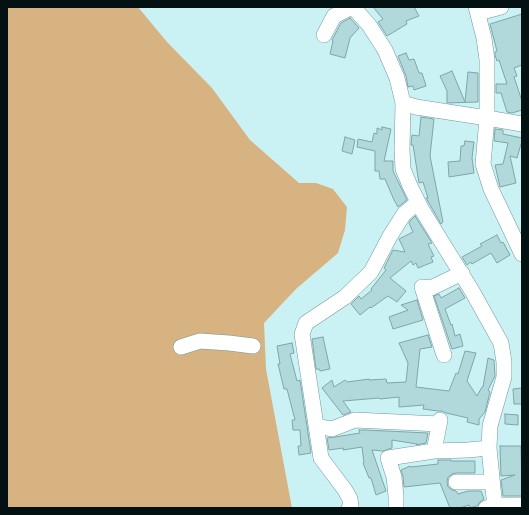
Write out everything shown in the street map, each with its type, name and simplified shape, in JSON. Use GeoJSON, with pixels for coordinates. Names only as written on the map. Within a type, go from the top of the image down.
{"type":"FeatureCollection","features":[{"type":"Feature","properties":{"kind":"street"},"geometry":{"type":"LineString","coordinates":[[324,35],[330,12],[353,7],[369,25],[385,50],[397,78],[403,103],[403,169],[418,202],[462,273],[501,343],[504,362],[504,376],[490,426],[488,448],[492,482],[492,507],[522,505]]}},
{"type":"Feature","properties":{"kind":"street"},"geometry":{"type":"LineString","coordinates":[[501,7],[477,10],[487,60],[487,118],[482,164],[491,189],[522,254]]}},
{"type":"Feature","properties":{"kind":"street"},"geometry":{"type":"LineString","coordinates":[[403,103],[416,107],[522,124]]}},
{"type":"Feature","properties":{"kind":"street"},"geometry":{"type":"LineString","coordinates":[[349,508],[351,506],[350,499],[345,490],[321,458],[302,334],[306,323],[345,297],[371,272],[390,236],[404,214],[418,202]]}},
{"type":"Feature","properties":{"kind":"street"},"geometry":{"type":"LineString","coordinates":[[444,355],[422,287],[431,288],[462,273]]}},
{"type":"Feature","properties":{"kind":"street"},"geometry":{"type":"LineString","coordinates":[[181,347],[200,341],[253,346]]}},
{"type":"Feature","properties":{"kind":"street"},"geometry":{"type":"LineString","coordinates":[[316,426],[332,429],[355,420],[440,422],[434,451]]}},
{"type":"Feature","properties":{"kind":"street"},"geometry":{"type":"LineString","coordinates":[[396,508],[394,477],[388,458],[434,451],[488,448]]}},
{"type":"Feature","properties":{"kind":"street"},"geometry":{"type":"LineString","coordinates":[[456,482],[492,482]]}},
{"type":"Feature","properties":{"kind":"shaded area"},"geometry":{"type":"Polygon","coordinates":[[[7,7],[138,7],[167,42],[212,88],[250,140],[299,183],[316,183],[333,189],[347,207],[345,230],[338,253],[296,289],[264,323],[266,369],[292,508],[7,508],[7,7]]]}},
{"type":"Feature","properties":{"kind":"building"},"geometry":{"type":"Polygon","coordinates":[[[373,7],[414,7],[419,16],[406,21],[407,24],[387,36],[378,22],[383,19],[373,7]]]}},
{"type":"Feature","properties":{"kind":"building"},"geometry":{"type":"Polygon","coordinates":[[[522,14],[522,65],[514,68],[517,76],[514,77],[522,101],[522,110],[512,113],[507,112],[501,93],[496,93],[496,84],[507,84],[499,60],[497,61],[495,55],[495,52],[497,51],[490,24],[522,14]]]}},
{"type":"Feature","properties":{"kind":"building"},"geometry":{"type":"Polygon","coordinates":[[[350,18],[359,28],[350,38],[345,58],[330,54],[332,40],[341,23],[350,18]]]}},
{"type":"Feature","properties":{"kind":"building"},"geometry":{"type":"Polygon","coordinates":[[[406,53],[409,60],[414,59],[419,73],[422,73],[426,86],[414,90],[413,86],[408,87],[406,76],[398,56],[406,53]]]}},
{"type":"Feature","properties":{"kind":"building"},"geometry":{"type":"Polygon","coordinates":[[[452,71],[465,102],[468,72],[478,73],[478,102],[447,103],[447,91],[440,76],[452,71]]]}},
{"type":"Feature","properties":{"kind":"building"},"geometry":{"type":"Polygon","coordinates":[[[421,117],[434,119],[430,156],[443,222],[441,224],[426,198],[428,198],[423,182],[419,183],[413,145],[411,145],[412,135],[419,136],[421,117]]]}},
{"type":"Feature","properties":{"kind":"building"},"geometry":{"type":"Polygon","coordinates":[[[382,127],[391,129],[384,161],[393,161],[393,171],[407,200],[398,207],[385,179],[380,179],[379,171],[375,171],[375,151],[357,147],[358,139],[372,142],[374,133],[377,134],[377,128],[382,130],[382,127]]]}},
{"type":"Feature","properties":{"kind":"building"},"geometry":{"type":"Polygon","coordinates":[[[495,129],[503,130],[503,134],[522,138],[522,144],[517,158],[510,156],[516,183],[500,187],[495,165],[503,164],[508,143],[494,141],[495,129]]]}},
{"type":"Feature","properties":{"kind":"building"},"geometry":{"type":"Polygon","coordinates":[[[345,137],[355,140],[352,154],[342,151],[345,137]]]}},
{"type":"Feature","properties":{"kind":"building"},"geometry":{"type":"Polygon","coordinates":[[[465,141],[474,142],[472,158],[474,173],[449,177],[448,162],[460,161],[461,146],[464,146],[465,141]]]}},
{"type":"Feature","properties":{"kind":"building"},"geometry":{"type":"Polygon","coordinates":[[[415,216],[432,243],[428,244],[434,256],[431,257],[433,262],[418,268],[416,263],[413,265],[411,261],[390,278],[406,291],[397,302],[388,296],[360,315],[351,304],[359,296],[361,299],[372,290],[371,289],[386,270],[384,268],[393,250],[405,252],[399,239],[413,232],[409,223],[415,216]]]}},
{"type":"Feature","properties":{"kind":"building"},"geometry":{"type":"Polygon","coordinates":[[[497,235],[501,243],[503,242],[510,255],[497,263],[491,253],[472,264],[471,262],[467,265],[462,257],[482,246],[480,244],[497,235]]]}},
{"type":"Feature","properties":{"kind":"building"},"geometry":{"type":"Polygon","coordinates":[[[459,288],[465,298],[445,309],[451,325],[452,324],[455,336],[460,334],[463,346],[452,349],[434,296],[439,294],[441,298],[459,288]]]}},
{"type":"Feature","properties":{"kind":"building"},"geometry":{"type":"Polygon","coordinates":[[[417,300],[423,320],[393,329],[389,317],[408,310],[401,305],[417,300]]]}},
{"type":"Feature","properties":{"kind":"building"},"geometry":{"type":"Polygon","coordinates":[[[428,335],[432,347],[420,349],[416,387],[449,391],[456,373],[458,374],[465,351],[476,353],[467,381],[477,396],[483,387],[488,358],[494,360],[495,376],[488,390],[490,392],[485,412],[479,419],[479,425],[467,422],[468,418],[442,411],[423,409],[424,405],[399,407],[399,397],[343,401],[351,412],[343,415],[322,388],[332,380],[334,387],[345,380],[347,382],[369,379],[386,379],[387,383],[406,382],[408,363],[399,343],[428,335]]]}},
{"type":"Feature","properties":{"kind":"building"},"geometry":{"type":"Polygon","coordinates":[[[323,337],[330,369],[320,371],[319,369],[316,369],[312,339],[323,337]]]}},
{"type":"Feature","properties":{"kind":"building"},"geometry":{"type":"Polygon","coordinates":[[[292,343],[294,353],[290,354],[297,381],[300,380],[311,453],[299,455],[298,446],[301,446],[300,430],[293,430],[292,420],[295,420],[287,389],[284,389],[278,364],[280,364],[277,346],[292,343]]]}},
{"type":"Feature","properties":{"kind":"building"},"geometry":{"type":"Polygon","coordinates":[[[522,388],[522,404],[514,404],[513,389],[522,388]]]}},
{"type":"Feature","properties":{"kind":"building"},"geometry":{"type":"Polygon","coordinates":[[[505,414],[518,415],[518,425],[505,424],[505,414]]]}},
{"type":"Feature","properties":{"kind":"building"},"geometry":{"type":"Polygon","coordinates":[[[359,430],[428,433],[426,443],[416,445],[417,444],[392,440],[392,448],[383,451],[372,450],[386,491],[376,495],[371,478],[369,478],[363,463],[362,447],[343,450],[343,448],[329,450],[327,438],[360,433],[359,430]]]}},
{"type":"Feature","properties":{"kind":"building"},"geometry":{"type":"Polygon","coordinates":[[[500,446],[521,446],[522,496],[503,496],[501,480],[515,475],[501,476],[500,446]]]}},
{"type":"Feature","properties":{"kind":"building"},"geometry":{"type":"Polygon","coordinates":[[[438,460],[475,461],[475,473],[452,474],[448,477],[447,482],[448,487],[456,491],[458,494],[468,491],[481,491],[484,499],[477,506],[470,508],[469,505],[460,508],[450,508],[440,483],[404,487],[401,470],[410,466],[438,464],[438,460]]]}}]}
